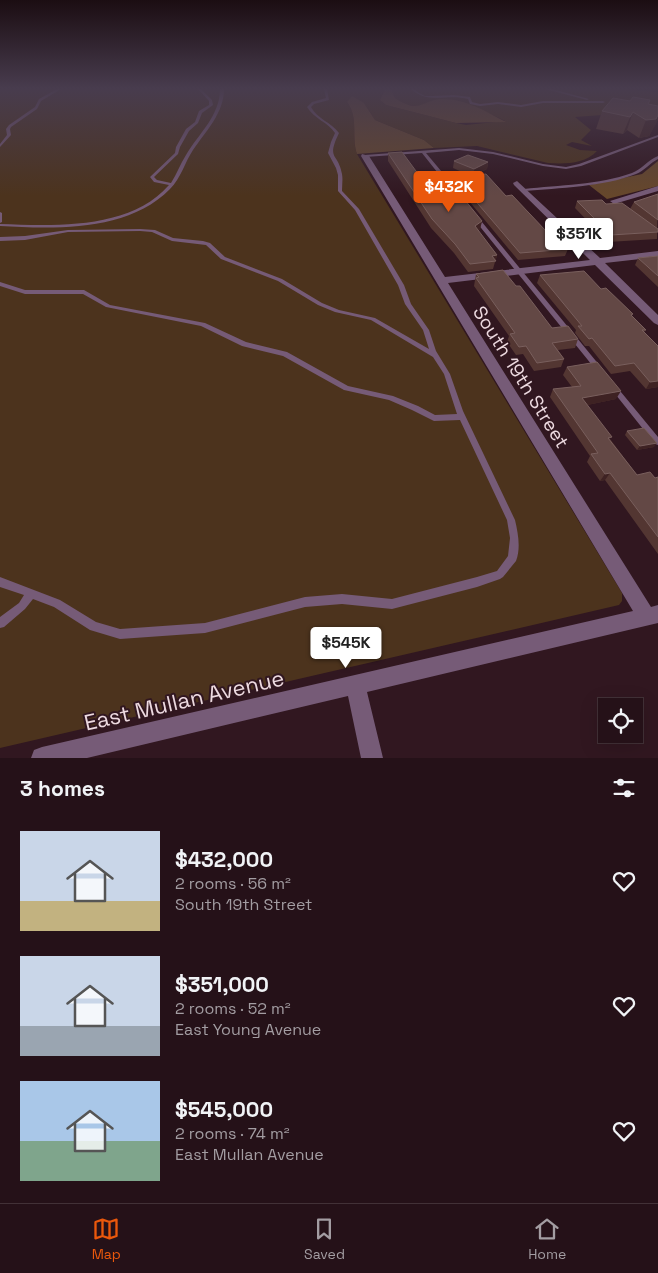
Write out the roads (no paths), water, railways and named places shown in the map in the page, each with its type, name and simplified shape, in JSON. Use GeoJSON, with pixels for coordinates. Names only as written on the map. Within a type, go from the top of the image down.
{"type":"FeatureCollection","features":[{"type":"Feature","properties":{"kind":"street","name":"South 19th Street"},"geometry":{"type":"LineString","coordinates":[[365,156],[440,281],[652,615]]}},
{"type":"Feature","properties":{"kind":"street"},"geometry":{"type":"LineString","coordinates":[[521,186],[658,321]]}},
{"type":"Feature","properties":{"kind":"street"},"geometry":{"type":"LineString","coordinates":[[614,201],[658,188]]}},
{"type":"Feature","properties":{"kind":"street"},"geometry":{"type":"LineString","coordinates":[[440,281],[658,254]]}},
{"type":"Feature","properties":{"kind":"street","name":"East Mullan Avenue"},"geometry":{"type":"LineString","coordinates":[[42,758],[652,615]]}},
{"type":"Feature","properties":{"kind":"street"},"geometry":{"type":"LineString","coordinates":[[356,685],[372,758]]}},
{"type":"Feature","properties":{"kind":"lane"},"geometry":{"type":"LineString","coordinates":[[0,146],[9,135],[8,129],[12,124]]}},
{"type":"Feature","properties":{"kind":"lane"},"geometry":{"type":"LineString","coordinates":[[172,184],[156,181],[152,178],[177,153],[187,130],[194,124]]}},
{"type":"Feature","properties":{"kind":"lane"},"geometry":{"type":"LineString","coordinates":[[0,213],[0,223],[41,227],[114,219],[158,198],[172,184],[190,151],[210,124]]}},
{"type":"Feature","properties":{"kind":"lane"},"geometry":{"type":"LineString","coordinates":[[0,582],[57,603],[94,626],[120,634],[144,634],[205,628],[305,602],[342,599],[392,604],[477,582],[500,574],[513,558],[514,538],[511,520],[462,417],[447,374],[435,355],[426,330],[408,304],[401,285],[357,209],[340,191],[340,172],[332,159],[330,151],[338,133],[329,124]]}},
{"type":"Feature","properties":{"kind":"lane"},"geometry":{"type":"LineString","coordinates":[[365,156],[460,149],[482,151],[543,165],[566,168],[580,165],[658,136]]}},
{"type":"Feature","properties":{"kind":"lane"},"geometry":{"type":"LineString","coordinates":[[423,151],[459,196]]}},
{"type":"Feature","properties":{"kind":"lane"},"geometry":{"type":"LineString","coordinates":[[521,186],[599,181],[628,175],[640,170],[658,157]]}},
{"type":"Feature","properties":{"kind":"lane"},"geometry":{"type":"LineString","coordinates":[[614,201],[622,207]]}},
{"type":"Feature","properties":{"kind":"lane"},"geometry":{"type":"LineString","coordinates":[[470,211],[603,375]]}},
{"type":"Feature","properties":{"kind":"lane"},"geometry":{"type":"LineString","coordinates":[[0,239],[26,238],[68,231],[140,230],[153,231],[172,239],[201,242],[208,244],[224,258],[280,280],[320,304],[337,311],[373,319],[435,355]]}},
{"type":"Feature","properties":{"kind":"lane"},"geometry":{"type":"LineString","coordinates":[[0,284],[25,292],[84,292],[108,306],[203,324],[244,344],[285,354],[346,388],[390,398],[434,418],[462,417]]}},
{"type":"Feature","properties":{"kind":"lane"},"geometry":{"type":"LineString","coordinates":[[609,383],[658,442]]}},
{"type":"Feature","properties":{"kind":"lane"},"geometry":{"type":"LineString","coordinates":[[0,622],[22,606],[31,593]]}}]}
